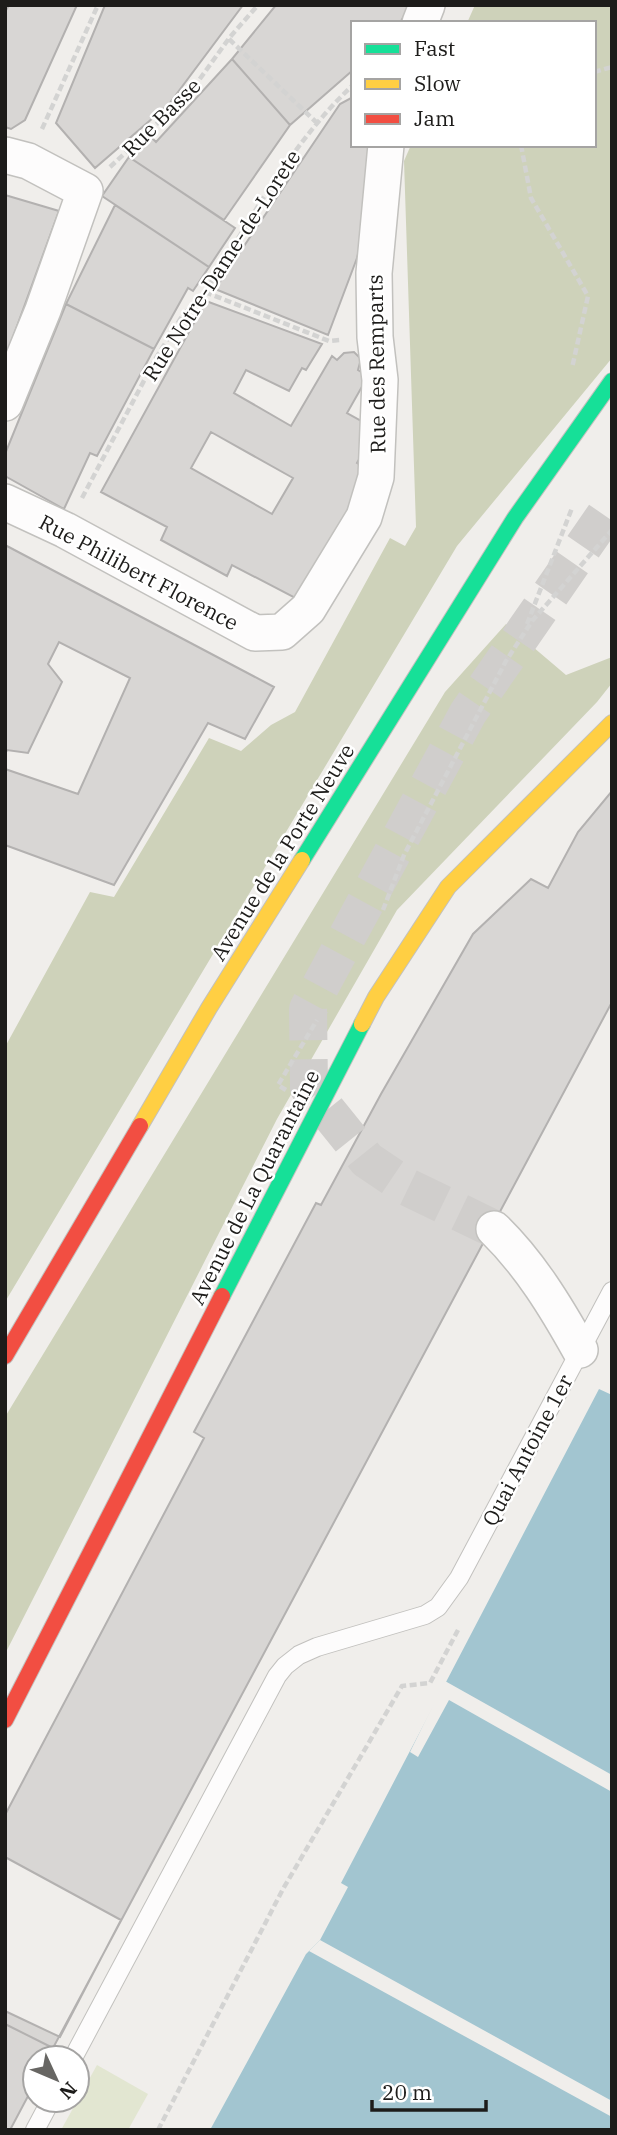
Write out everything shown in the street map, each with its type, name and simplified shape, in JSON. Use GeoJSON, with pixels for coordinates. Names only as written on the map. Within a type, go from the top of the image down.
{"type":"FeatureCollection","features":[{"type":"Feature","properties":{"kind":"street"},"geometry":{"type":"LineString","coordinates":[[421,21],[428,5]]}},
{"type":"Feature","properties":{"kind":"street","name":"Rue des Remparts"},"geometry":{"type":"LineString","coordinates":[[308,609],[364,517],[376,477],[380,380],[375,337],[374,273],[386,147]]}},
{"type":"Feature","properties":{"kind":"street"},"geometry":{"type":"LineString","coordinates":[[5,403],[43,310],[85,191],[17,158]]}},
{"type":"Feature","properties":{"kind":"street","name":"Avenue de la Porte Neuve"},"geometry":{"type":"LineString","coordinates":[[5,1356],[217,996],[515,518],[612,381]]}},
{"type":"Feature","properties":{"kind":"street","name":"Rue Philibert Florence"},"geometry":{"type":"LineString","coordinates":[[5,502],[65,530],[255,633],[282,632],[308,609]]}},
{"type":"Feature","properties":{"kind":"street","name":"Avenue de La Quarantaine"},"geometry":{"type":"LineString","coordinates":[[5,1720],[376,996],[448,887],[612,723]]}},
{"type":"Feature","properties":{"kind":"street"},"geometry":{"type":"LineString","coordinates":[[494,1229],[513,1248],[553,1303],[580,1350]]}},
{"type":"Feature","properties":{"kind":"lane","name":"Quai Antoine 1er"},"geometry":{"type":"LineString","coordinates":[[80,2044],[277,1676],[285,1665],[317,1647],[425,1615],[438,1607],[459,1578],[612,1290]]}},
{"type":"Feature","properties":{"kind":"lane"},"geometry":{"type":"LineString","coordinates":[[35,2130],[44,2114]]}},
{"type":"Feature","properties":{"kind":"path"},"geometry":{"type":"LineString","coordinates":[[17,158],[98,5]]}},
{"type":"Feature","properties":{"kind":"path","name":"Rue Basse"},"geometry":{"type":"LineString","coordinates":[[85,191],[188,94],[258,5]]}},
{"type":"Feature","properties":{"kind":"path"},"geometry":{"type":"LineString","coordinates":[[229,39],[317,123]]}},
{"type":"Feature","properties":{"kind":"path","name":"Rue Notre-Dame-de-Lorete"},"geometry":{"type":"LineString","coordinates":[[65,530],[156,358],[184,313],[194,306],[205,292],[292,155],[317,123],[351,87]]}},
{"type":"Feature","properties":{"kind":"path"},"geometry":{"type":"LineString","coordinates":[[521,147],[531,198],[588,296],[570,376]]}},
{"type":"Feature","properties":{"kind":"path"},"geometry":{"type":"LineString","coordinates":[[205,292],[329,341],[375,337]]}},
{"type":"Feature","properties":{"kind":"path"},"geometry":{"type":"LineString","coordinates":[[523,635],[575,500]]}},
{"type":"Feature","properties":{"kind":"path"},"geometry":{"type":"LineString","coordinates":[[383,911],[404,855],[494,684],[523,635],[532,621],[612,530]]}},
{"type":"Feature","properties":{"kind":"path"},"geometry":{"type":"LineString","coordinates":[[316,1110],[278,1085],[320,1015]]}},
{"type":"Feature","properties":{"kind":"path"},"geometry":{"type":"LineString","coordinates":[[158,2130],[282,1889],[402,1686],[430,1683]]}},
{"type":"Feature","properties":{"kind":"green space"},"geometry":{"type":"Polygon","coordinates":[[[475,5],[612,5],[612,358],[457,546],[5,1302],[5,1047],[90,892],[114,897],[209,738],[241,751],[271,725],[295,712],[390,538],[405,546],[416,527],[404,161],[410,147],[596,147],[596,21],[468,21],[475,5]]]}},
{"type":"Feature","properties":{"kind":"green space"},"geometry":{"type":"Polygon","coordinates":[[[506,624],[566,675],[612,657],[612,683],[597,702],[397,910],[277,1119],[5,1654],[5,1417],[445,692],[506,624]]]}},
{"type":"Feature","properties":{"kind":"green space"},"geometry":{"type":"Polygon","coordinates":[[[97,2065],[148,2094],[128,2130],[61,2130],[70,2114],[91,2114],[91,2076],[97,2065]]]}},
{"type":"Feature","properties":{"kind":"water"},"geometry":{"type":"Polygon","coordinates":[[[599,1389],[612,1395],[612,2130],[210,2130],[306,1954],[320,1940],[348,1887],[341,1883],[599,1389]]]}},
{"type":"Feature","properties":{"kind":"pier"},"geometry":{"type":"Polygon","coordinates":[[[445,1681],[612,1775],[612,1792],[449,1700],[418,1757],[410,1752],[445,1681]]]}},
{"type":"Feature","properties":{"kind":"pier"},"geometry":{"type":"Polygon","coordinates":[[[320,1940],[612,2101],[612,2117],[309,1951],[320,1940]]]}},
{"type":"Feature","properties":{"kind":"building"},"geometry":{"type":"Polygon","coordinates":[[[9,5],[77,5],[25,120],[11,129],[5,127],[5,12],[9,5]]]}},
{"type":"Feature","properties":{"kind":"building"},"geometry":{"type":"Polygon","coordinates":[[[105,5],[243,5],[169,104],[95,168],[56,123],[105,5]]]}},
{"type":"Feature","properties":{"kind":"building"},"geometry":{"type":"Polygon","coordinates":[[[276,5],[410,5],[401,21],[351,21],[351,72],[290,125],[232,59],[276,5]]]}},
{"type":"Feature","properties":{"kind":"building"},"geometry":{"type":"Polygon","coordinates":[[[232,59],[290,125],[224,220],[129,157],[150,136],[156,142],[232,59]]]}},
{"type":"Feature","properties":{"kind":"building"},"geometry":{"type":"Polygon","coordinates":[[[351,98],[351,147],[379,147],[370,208],[357,258],[328,335],[215,289],[340,104],[351,98]]]}},
{"type":"Feature","properties":{"kind":"building"},"geometry":{"type":"Polygon","coordinates":[[[129,157],[235,228],[209,267],[102,196],[129,157]]]}},
{"type":"Feature","properties":{"kind":"building"},"geometry":{"type":"Polygon","coordinates":[[[5,195],[59,211],[5,359],[5,195]]]}},
{"type":"Feature","properties":{"kind":"building"},"geometry":{"type":"Polygon","coordinates":[[[115,205],[209,267],[193,291],[188,288],[154,349],[66,304],[115,205]]]}},
{"type":"Feature","properties":{"kind":"building"},"geometry":{"type":"Polygon","coordinates":[[[206,301],[322,344],[306,370],[302,368],[289,391],[246,370],[234,393],[291,426],[332,356],[337,360],[344,353],[354,352],[361,359],[358,370],[368,376],[347,413],[372,427],[374,433],[357,463],[371,472],[301,601],[232,565],[227,576],[161,540],[167,527],[101,492],[206,301]],[[211,432],[191,468],[272,514],[293,478],[211,432]]]}},
{"type":"Feature","properties":{"kind":"building"},"geometry":{"type":"Polygon","coordinates":[[[66,304],[154,349],[97,456],[90,453],[64,509],[5,476],[5,454],[66,304]]]}},
{"type":"Feature","properties":{"kind":"building"},"geometry":{"type":"Polygon","coordinates":[[[5,545],[274,687],[245,739],[208,723],[114,885],[5,845],[5,769],[78,794],[130,678],[59,642],[48,664],[62,682],[28,753],[7,750],[5,754],[5,545]]]}},
{"type":"Feature","properties":{"kind":"building"},"geometry":{"type":"Polygon","coordinates":[[[612,791],[612,1002],[55,2044],[45,2044],[5,2024],[5,1815],[204,1438],[194,1432],[316,1203],[321,1205],[473,934],[531,879],[548,888],[578,832],[612,791]]]}},
{"type":"Feature","properties":{"kind":"building"},"geometry":{"type":"Polygon","coordinates":[[[5,1857],[121,1920],[60,2037],[5,2011],[5,1857]]]}},
{"type":"Feature","properties":{"kind":"building"},"geometry":{"type":"Polygon","coordinates":[[[5,2024],[45,2044],[21,2044],[21,2109],[10,2130],[5,2130],[5,2024]]]}},
{"type":"Feature","properties":{"kind":"tunnel"},"geometry":{"type":"LineString","coordinates":[[494,1229],[407,1187],[367,1160],[309,1088],[308,1009],[468,713],[612,505]]}},
{"type":"Feature","properties":{"kind":"traffic: fast"},"geometry":{"type":"LineString","coordinates":[[302,860],[515,518],[612,381]]}},
{"type":"Feature","properties":{"kind":"traffic: fast"},"geometry":{"type":"LineString","coordinates":[[222,1296],[362,1024]]}},
{"type":"Feature","properties":{"kind":"traffic: slow"},"geometry":{"type":"LineString","coordinates":[[362,1024],[376,997],[448,887],[612,723]]}},
{"type":"Feature","properties":{"kind":"traffic: slow"},"geometry":{"type":"LineString","coordinates":[[140,1126],[209,1008],[302,860]]}},
{"type":"Feature","properties":{"kind":"traffic: jam"},"geometry":{"type":"LineString","coordinates":[[5,1356],[140,1126]]}},
{"type":"Feature","properties":{"kind":"traffic: jam"},"geometry":{"type":"LineString","coordinates":[[5,1720],[222,1296]]}}]}
